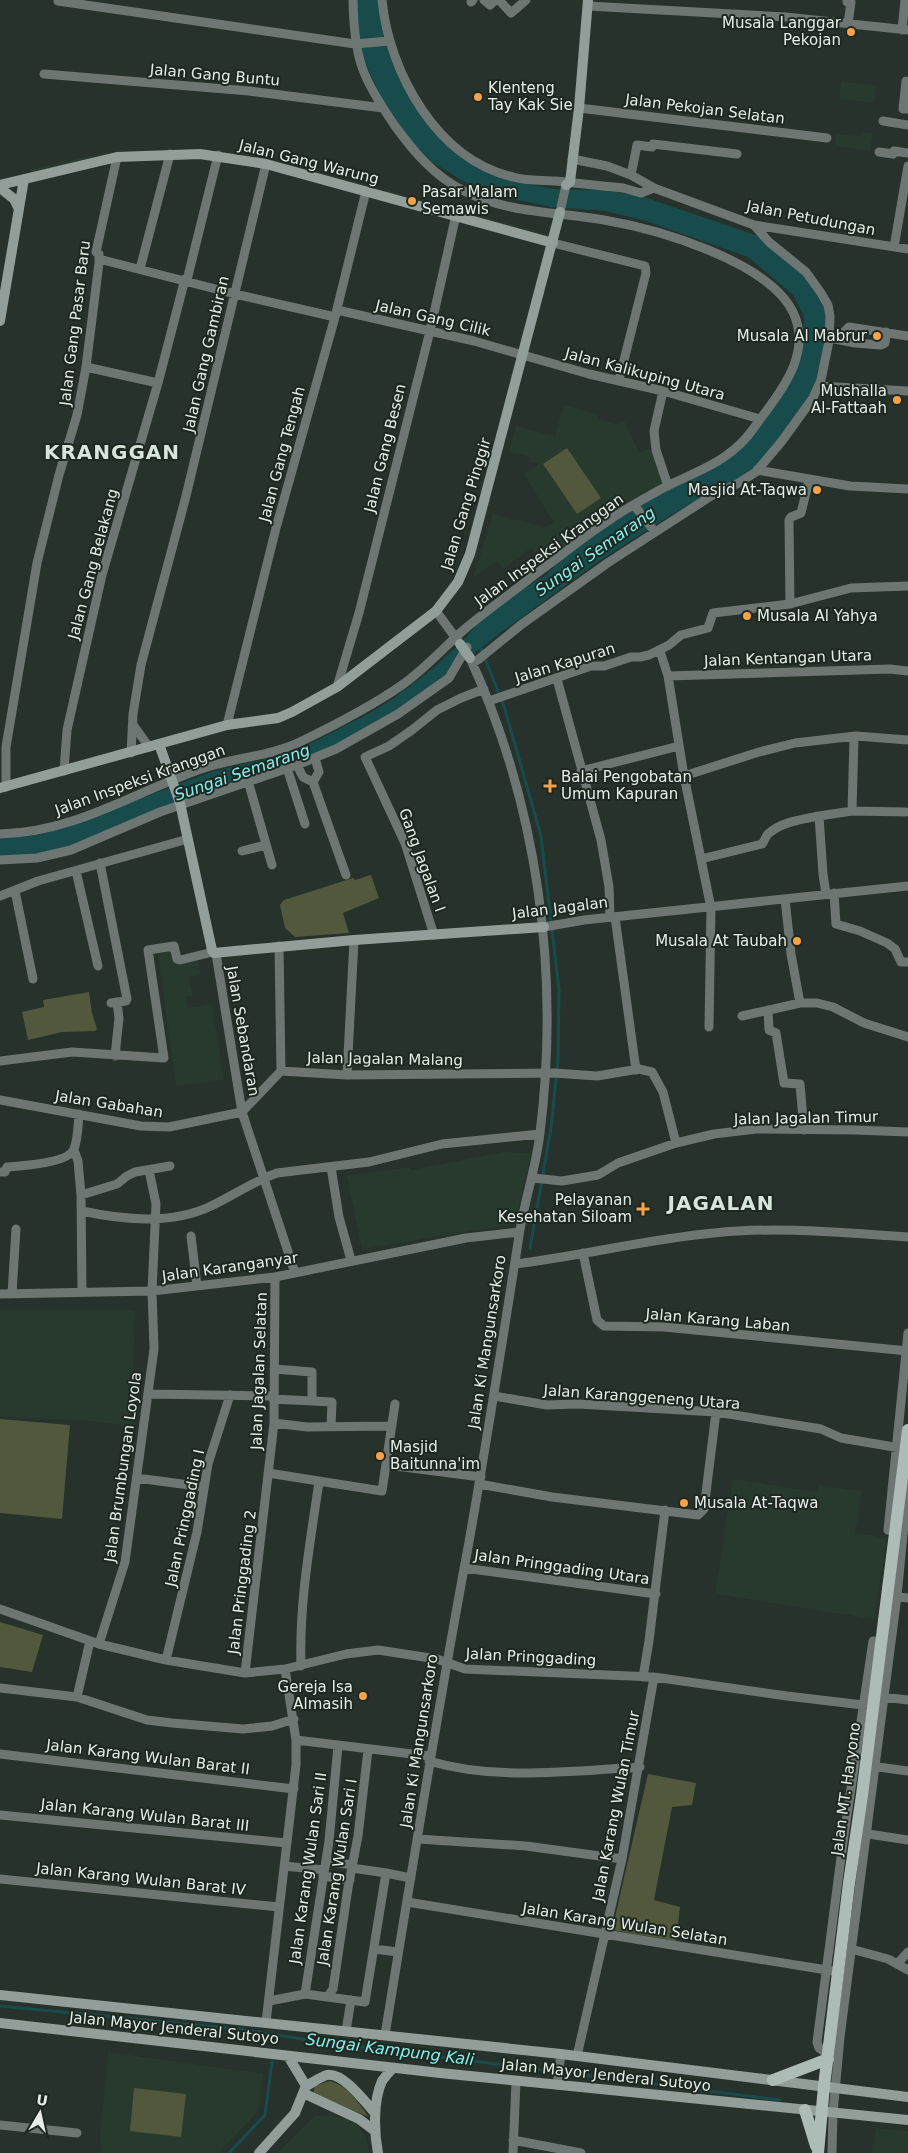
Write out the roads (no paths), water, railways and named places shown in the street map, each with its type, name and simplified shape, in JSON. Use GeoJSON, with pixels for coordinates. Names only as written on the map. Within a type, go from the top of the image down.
{"type":"FeatureCollection","features":[{"type":"Feature","properties":{"kind":"main road","name":"Jalan MT. Haryono"},"geometry":{"type":"LineString","coordinates":[[818,2153],[827,2112],[830,2087],[829,2057],[833,1971],[847,1948],[871,1766],[866,1732],[884,1656],[877,1641],[895,1565],[891,1530],[906,1478],[904,1437]]}},
{"type":"Feature","properties":{"kind":"main road"},"geometry":{"type":"LineString","coordinates":[[773,2080],[829,2057]]}},
{"type":"Feature","properties":{"kind":"main road"},"geometry":{"type":"LineString","coordinates":[[805,2110],[818,2153]]}},
{"type":"Feature","properties":{"kind":"street","name":"Jalan Inspeksi Kranggan"},"geometry":{"type":"LineString","coordinates":[[0,834],[25,833],[62,825],[226,762],[280,751],[304,740],[398,688],[587,536],[668,486],[724,458],[744,440],[780,393],[793,370],[799,346],[797,321],[791,307],[779,293],[745,266],[724,256],[642,228],[493,202],[468,194],[432,171],[404,138],[383,108],[362,71],[357,44],[353,0]]}},
{"type":"Feature","properties":{"kind":"street","name":"Jalan Petudungan"},"geometry":{"type":"LineString","coordinates":[[382,0],[388,41],[400,73],[416,100],[439,131],[465,155],[484,166],[512,177],[623,188],[641,193],[654,188]]}},
{"type":"Feature","properties":{"kind":"street"},"geometry":{"type":"LineString","coordinates":[[484,0],[490,5],[497,0],[511,13],[526,0]]}},
{"type":"Feature","properties":{"kind":"street"},"geometry":{"type":"LineString","coordinates":[[848,0],[848,2],[851,2],[848,24]]}},
{"type":"Feature","properties":{"kind":"street"},"geometry":{"type":"LineString","coordinates":[[560,214],[568,183],[579,108],[588,3],[786,17],[905,30],[905,0]]}},
{"type":"Feature","properties":{"kind":"street"},"geometry":{"type":"LineString","coordinates":[[58,1],[357,44],[388,41]]}},
{"type":"Feature","properties":{"kind":"street","name":"Jalan Gang Buntu"},"geometry":{"type":"LineString","coordinates":[[44,74],[249,91],[383,108]]}},
{"type":"Feature","properties":{"kind":"street"},"geometry":{"type":"LineString","coordinates":[[908,82],[906,81],[903,109],[908,109]]}},
{"type":"Feature","properties":{"kind":"street","name":"Jalan Pekojan Selatan"},"geometry":{"type":"LineString","coordinates":[[579,108],[828,138]]}},
{"type":"Feature","properties":{"kind":"street"},"geometry":{"type":"LineString","coordinates":[[883,121],[908,124]]}},
{"type":"Feature","properties":{"kind":"street"},"geometry":{"type":"LineString","coordinates":[[631,175],[636,145],[652,147],[653,144],[737,154]]}},
{"type":"Feature","properties":{"kind":"street"},"geometry":{"type":"LineString","coordinates":[[879,152],[894,154],[894,151],[908,153]]}},
{"type":"Feature","properties":{"kind":"street"},"geometry":{"type":"LineString","coordinates":[[140,269],[170,154]]}},
{"type":"Feature","properties":{"kind":"street","name":"Jalan Gang Warung"},"geometry":{"type":"LineString","coordinates":[[0,186],[117,157],[170,154],[218,155],[266,164],[553,243]]}},
{"type":"Feature","properties":{"kind":"street","name":"Jalan Gang Belakang"},"geometry":{"type":"LineString","coordinates":[[64,772],[67,730],[98,593],[158,383],[218,155]]}},
{"type":"Feature","properties":{"kind":"street","name":"Jalan Gang Pasar Baru"},"geometry":{"type":"LineString","coordinates":[[3,787],[6,747],[37,563],[57,482],[77,415],[86,367],[99,259],[99,254],[96,252],[117,157]]}},
{"type":"Feature","properties":{"kind":"street","name":"Jalan Petudungan"},"geometry":{"type":"LineString","coordinates":[[572,159],[607,166],[631,175],[654,188],[754,224],[908,249]]}},
{"type":"Feature","properties":{"kind":"street","name":"Jalan Gang Gambiran"},"geometry":{"type":"LineString","coordinates":[[131,753],[141,664],[185,500],[266,164]]}},
{"type":"Feature","properties":{"kind":"street"},"geometry":{"type":"LineString","coordinates":[[894,247],[908,166]]}},
{"type":"Feature","properties":{"kind":"street"},"geometry":{"type":"LineString","coordinates":[[0,321],[24,179]]}},
{"type":"Feature","properties":{"kind":"street"},"geometry":{"type":"LineString","coordinates":[[0,186],[14,199],[19,208]]}},
{"type":"Feature","properties":{"kind":"street","name":"Jalan Gang Tengah"},"geometry":{"type":"LineString","coordinates":[[227,725],[276,528],[336,313],[366,191]]}},
{"type":"Feature","properties":{"kind":"street","name":"Jalan Gang Pinggir"},"geometry":{"type":"LineString","coordinates":[[3,787],[64,772],[227,725],[278,718],[336,687],[436,611],[458,582],[470,554],[560,214]]}},
{"type":"Feature","properties":{"kind":"street","name":"Jalan Gang Besen"},"geometry":{"type":"LineString","coordinates":[[336,687],[359,613],[430,331],[456,215]]}},
{"type":"Feature","properties":{"kind":"street"},"geometry":{"type":"LineString","coordinates":[[436,611],[474,660],[492,649],[530,618],[654,530],[757,471],[782,442],[813,398],[819,386],[830,338],[830,316],[828,305],[819,289],[805,271],[770,242],[754,224]]}},
{"type":"Feature","properties":{"kind":"street"},"geometry":{"type":"LineString","coordinates":[[553,243],[645,266],[646,273],[618,380]]}},
{"type":"Feature","properties":{"kind":"street","name":"Jalan Gang Cilik"},"geometry":{"type":"LineString","coordinates":[[99,259],[235,294],[430,331],[523,355]]}},
{"type":"Feature","properties":{"kind":"street"},"geometry":{"type":"LineString","coordinates":[[844,340],[848,327],[908,336]]}},
{"type":"Feature","properties":{"kind":"street"},"geometry":{"type":"LineString","coordinates":[[830,338],[881,344],[885,343],[886,332]]}},
{"type":"Feature","properties":{"kind":"street","name":"Jalan Kalikuping Utara"},"geometry":{"type":"LineString","coordinates":[[523,355],[663,391],[760,419]]}},
{"type":"Feature","properties":{"kind":"street"},"geometry":{"type":"LineString","coordinates":[[86,367],[158,383]]}},
{"type":"Feature","properties":{"kind":"street"},"geometry":{"type":"LineString","coordinates":[[819,386],[908,391]]}},
{"type":"Feature","properties":{"kind":"street"},"geometry":{"type":"LineString","coordinates":[[663,391],[654,431],[656,450],[668,486]]}},
{"type":"Feature","properties":{"kind":"street"},"geometry":{"type":"LineString","coordinates":[[757,471],[850,486],[908,488]]}},
{"type":"Feature","properties":{"kind":"street"},"geometry":{"type":"LineString","coordinates":[[809,480],[801,513],[791,517],[789,520],[790,604],[851,588],[908,586]]}},
{"type":"Feature","properties":{"kind":"street"},"geometry":{"type":"LineString","coordinates":[[635,506],[654,530]]}},
{"type":"Feature","properties":{"kind":"street","name":"Jalan Kapuran"},"geometry":{"type":"LineString","coordinates":[[491,700],[591,666],[604,666],[631,656],[642,657],[660,651],[681,635],[708,628],[713,613],[790,604]]}},
{"type":"Feature","properties":{"kind":"street","name":"Jalan Ki Mangunsarkoro"},"geometry":{"type":"LineString","coordinates":[[315,758],[361,737],[444,682],[449,678],[466,646],[474,660],[484,689],[491,700],[518,788],[530,843],[546,927],[546,995],[554,1073],[540,1134],[539,1179],[520,1232],[480,1480],[447,1664],[426,1757],[418,1839],[384,2035]]}},
{"type":"Feature","properties":{"kind":"street"},"geometry":{"type":"LineString","coordinates":[[660,651],[668,676],[684,776],[711,908],[709,1027]]}},
{"type":"Feature","properties":{"kind":"street","name":"Jalan Kentangan Utara"},"geometry":{"type":"LineString","coordinates":[[668,676],[908,670]]}},
{"type":"Feature","properties":{"kind":"street"},"geometry":{"type":"LineString","coordinates":[[557,679],[601,840],[636,1070],[652,1072],[661,1088],[676,1143]]}},
{"type":"Feature","properties":{"kind":"street","name":"Gang Jagalan I"},"geometry":{"type":"LineString","coordinates":[[434,935],[404,843],[365,757],[389,746],[437,710],[484,689]]}},
{"type":"Feature","properties":{"kind":"street"},"geometry":{"type":"LineString","coordinates":[[134,726],[154,745],[173,783]]}},
{"type":"Feature","properties":{"kind":"street"},"geometry":{"type":"LineString","coordinates":[[684,776],[759,752],[795,743],[854,737],[908,740]]}},
{"type":"Feature","properties":{"kind":"street"},"geometry":{"type":"LineString","coordinates":[[852,811],[854,737]]}},
{"type":"Feature","properties":{"kind":"street"},"geometry":{"type":"LineString","coordinates":[[581,771],[679,746]]}},
{"type":"Feature","properties":{"kind":"street"},"geometry":{"type":"LineString","coordinates":[[0,860],[36,858],[71,850],[180,804],[315,758],[319,772],[313,782]]}},
{"type":"Feature","properties":{"kind":"street"},"geometry":{"type":"LineString","coordinates":[[297,765],[303,777],[313,782],[346,875]]}},
{"type":"Feature","properties":{"kind":"street"},"geometry":{"type":"LineString","coordinates":[[287,768],[305,824]]}},
{"type":"Feature","properties":{"kind":"street"},"geometry":{"type":"LineString","coordinates":[[248,781],[272,865]]}},
{"type":"Feature","properties":{"kind":"street","name":"Jalan Sebandaran"},"geometry":{"type":"LineString","coordinates":[[173,783],[180,804],[214,953],[242,1112],[295,1273]]}},
{"type":"Feature","properties":{"kind":"street"},"geometry":{"type":"LineString","coordinates":[[701,859],[762,844],[766,836],[780,827],[801,819],[852,811],[906,812]]}},
{"type":"Feature","properties":{"kind":"street"},"geometry":{"type":"LineString","coordinates":[[819,816],[823,874],[830,893],[836,924],[874,936],[895,949],[901,962],[908,962]]}},
{"type":"Feature","properties":{"kind":"street"},"geometry":{"type":"LineString","coordinates":[[0,896],[15,892],[38,881],[188,839]]}},
{"type":"Feature","properties":{"kind":"street"},"geometry":{"type":"LineString","coordinates":[[242,851],[266,845]]}},
{"type":"Feature","properties":{"kind":"street"},"geometry":{"type":"LineString","coordinates":[[100,863],[127,999],[114,1003],[120,1018],[115,1056]]}},
{"type":"Feature","properties":{"kind":"street"},"geometry":{"type":"LineString","coordinates":[[76,870],[98,966]]}},
{"type":"Feature","properties":{"kind":"street","name":"Jalan Jagalan"},"geometry":{"type":"LineString","coordinates":[[214,953],[354,940],[563,926],[584,920],[908,886]]}},
{"type":"Feature","properties":{"kind":"street"},"geometry":{"type":"LineString","coordinates":[[15,892],[33,979]]}},
{"type":"Feature","properties":{"kind":"street"},"geometry":{"type":"LineString","coordinates":[[785,899],[791,954],[800,1003]]}},
{"type":"Feature","properties":{"kind":"street"},"geometry":{"type":"LineString","coordinates":[[347,1075],[354,940]]}},
{"type":"Feature","properties":{"kind":"street"},"geometry":{"type":"LineString","coordinates":[[0,1061],[72,1052],[164,1058],[149,950],[174,946],[177,958],[180,960],[214,953]]}},
{"type":"Feature","properties":{"kind":"street"},"geometry":{"type":"LineString","coordinates":[[242,1112],[281,1071],[279,946]]}},
{"type":"Feature","properties":{"kind":"street"},"geometry":{"type":"LineString","coordinates":[[742,1016],[800,1003],[824,1004],[864,1023],[908,1037]]}},
{"type":"Feature","properties":{"kind":"street"},"geometry":{"type":"LineString","coordinates":[[768,1010],[768,1030],[776,1033],[784,1083],[800,1084],[804,1130]]}},
{"type":"Feature","properties":{"kind":"street","name":"Jalan Jagalan Malang"},"geometry":{"type":"LineString","coordinates":[[281,1071],[347,1075],[554,1073],[597,1076],[636,1070]]}},
{"type":"Feature","properties":{"kind":"street","name":"Jalan Gabahan"},"geometry":{"type":"LineString","coordinates":[[0,1100],[161,1128],[242,1112]]}},
{"type":"Feature","properties":{"kind":"street"},"geometry":{"type":"LineString","coordinates":[[0,1172],[5,1172],[8,1167],[51,1162],[70,1155],[74,1150],[80,1114]]}},
{"type":"Feature","properties":{"kind":"street","name":"Jalan Jagalan Timur"},"geometry":{"type":"LineString","coordinates":[[539,1179],[573,1180],[598,1175],[618,1163],[676,1143],[714,1134],[756,1129],[908,1132]]}},
{"type":"Feature","properties":{"kind":"street"},"geometry":{"type":"LineString","coordinates":[[82,1211],[134,1219],[189,1214],[204,1209],[277,1173],[385,1159],[442,1144],[540,1134]]}},
{"type":"Feature","properties":{"kind":"street"},"geometry":{"type":"LineString","coordinates":[[74,1150],[78,1161],[82,1211],[80,1250],[82,1292]]}},
{"type":"Feature","properties":{"kind":"street"},"geometry":{"type":"LineString","coordinates":[[81,1195],[117,1184],[126,1176],[135,1172],[170,1166]]}},
{"type":"Feature","properties":{"kind":"street"},"geometry":{"type":"LineString","coordinates":[[331,1167],[339,1217],[351,1260]]}},
{"type":"Feature","properties":{"kind":"street","name":"Jalan Brumbungan Loyola"},"geometry":{"type":"LineString","coordinates":[[76,1697],[94,1643],[125,1562],[148,1404],[154,1349],[152,1292],[156,1218],[156,1204],[149,1170]]}},
{"type":"Feature","properties":{"kind":"street"},"geometry":{"type":"LineString","coordinates":[[12,1294],[16,1230]]}},
{"type":"Feature","properties":{"kind":"street","name":"Jalan Karanganyar"},"geometry":{"type":"LineString","coordinates":[[0,1294],[152,1292],[276,1277],[351,1260],[466,1238],[520,1232]]}},
{"type":"Feature","properties":{"kind":"street"},"geometry":{"type":"LineString","coordinates":[[515,1264],[714,1233],[817,1232],[908,1237]]}},
{"type":"Feature","properties":{"kind":"street"},"geometry":{"type":"LineString","coordinates":[[191,1236],[197,1286]]}},
{"type":"Feature","properties":{"kind":"street","name":"Jalan Karang Laban"},"geometry":{"type":"LineString","coordinates":[[583,1253],[597,1320],[604,1326],[664,1327],[907,1351]]}},
{"type":"Feature","properties":{"kind":"street","name":"Jalan Jagalan Selatan"},"geometry":{"type":"LineString","coordinates":[[266,1495],[274,1423],[276,1277]]}},
{"type":"Feature","properties":{"kind":"street"},"geometry":{"type":"LineString","coordinates":[[891,1530],[904,1437],[908,1334]]}},
{"type":"Feature","properties":{"kind":"street"},"geometry":{"type":"LineString","coordinates":[[274,1369],[312,1372],[312,1400]]}},
{"type":"Feature","properties":{"kind":"street"},"geometry":{"type":"LineString","coordinates":[[148,1394],[230,1395],[332,1402],[331,1426]]}},
{"type":"Feature","properties":{"kind":"street","name":"Jalan Pringgading I"},"geometry":{"type":"LineString","coordinates":[[166,1660],[197,1532],[208,1464],[230,1395]]}},
{"type":"Feature","properties":{"kind":"street","name":"Jalan Karanggeneng Utara"},"geometry":{"type":"LineString","coordinates":[[494,1396],[547,1405],[578,1404],[716,1412],[821,1429],[840,1438],[904,1437]]}},
{"type":"Feature","properties":{"kind":"street"},"geometry":{"type":"LineString","coordinates":[[268,1473],[382,1491],[388,1465],[395,1404]]}},
{"type":"Feature","properties":{"kind":"street"},"geometry":{"type":"LineString","coordinates":[[388,1465],[466,1475],[480,1480],[552,1496],[698,1515],[704,1511],[716,1412]]}},
{"type":"Feature","properties":{"kind":"street"},"geometry":{"type":"LineString","coordinates":[[274,1423],[307,1427],[392,1426]]}},
{"type":"Feature","properties":{"kind":"street"},"geometry":{"type":"LineString","coordinates":[[137,1478],[204,1488]]}},
{"type":"Feature","properties":{"kind":"street"},"geometry":{"type":"LineString","coordinates":[[895,1565],[906,1478]]}},
{"type":"Feature","properties":{"kind":"street"},"geometry":{"type":"LineString","coordinates":[[301,1666],[304,1591],[319,1482]]}},
{"type":"Feature","properties":{"kind":"street","name":"Jalan Pringgading 2"},"geometry":{"type":"LineString","coordinates":[[246,1673],[266,1495]]}},
{"type":"Feature","properties":{"kind":"street","name":"Jalan Pringgading Utara"},"geometry":{"type":"LineString","coordinates":[[643,1677],[656,1594],[665,1510]]}},
{"type":"Feature","properties":{"kind":"street","name":"Jalan Pringgading Utara"},"geometry":{"type":"LineString","coordinates":[[464,1568],[656,1594]]}},
{"type":"Feature","properties":{"kind":"street"},"geometry":{"type":"LineString","coordinates":[[884,1656],[888,1589],[908,1598]]}},
{"type":"Feature","properties":{"kind":"street","name":"Jalan Pringgading"},"geometry":{"type":"LineString","coordinates":[[0,1609],[94,1643],[166,1660],[246,1673],[285,1669],[346,1654],[369,1651],[393,1652],[438,1659],[447,1664],[465,1669],[654,1677],[874,1700],[908,1700]]}},
{"type":"Feature","properties":{"kind":"street"},"geometry":{"type":"LineString","coordinates":[[877,1641],[871,1766],[908,1770]]}},
{"type":"Feature","properties":{"kind":"street"},"geometry":{"type":"LineString","coordinates":[[266,2022],[294,1788],[296,1740],[285,1669]]}},
{"type":"Feature","properties":{"kind":"street","name":"Jalan Karang Wulan Timur"},"geometry":{"type":"LineString","coordinates":[[578,2056],[622,1859],[640,1767],[654,1677]]}},
{"type":"Feature","properties":{"kind":"street"},"geometry":{"type":"LineString","coordinates":[[0,1688],[76,1697],[148,1720],[172,1723],[243,1729],[272,1726],[294,1719]]}},
{"type":"Feature","properties":{"kind":"street"},"geometry":{"type":"LineString","coordinates":[[833,1971],[843,1842],[866,1732]]}},
{"type":"Feature","properties":{"kind":"street"},"geometry":{"type":"LineString","coordinates":[[296,1740],[426,1757],[440,1764],[508,1774],[640,1767]]}},
{"type":"Feature","properties":{"kind":"street","name":"Jalan Karang Wulan Sari II"},"geometry":{"type":"LineString","coordinates":[[305,1994],[324,1869],[338,1746]]}},
{"type":"Feature","properties":{"kind":"street","name":"Jalan Karang Wulan Sari I"},"geometry":{"type":"LineString","coordinates":[[328,1996],[333,1989],[358,1836],[368,1750]]}},
{"type":"Feature","properties":{"kind":"street","name":"Jalan Karang Wulan Barat II"},"geometry":{"type":"LineString","coordinates":[[0,1754],[294,1788]]}},
{"type":"Feature","properties":{"kind":"street","name":"Jalan Karang Wulan Barat III"},"geometry":{"type":"LineString","coordinates":[[0,1814],[287,1843]]}},
{"type":"Feature","properties":{"kind":"street"},"geometry":{"type":"LineString","coordinates":[[861,1833],[908,1840]]}},
{"type":"Feature","properties":{"kind":"street"},"geometry":{"type":"LineString","coordinates":[[418,1839],[526,1846],[622,1859]]}},
{"type":"Feature","properties":{"kind":"street"},"geometry":{"type":"LineString","coordinates":[[284,1866],[324,1869],[352,1867],[411,1878]]}},
{"type":"Feature","properties":{"kind":"street"},"geometry":{"type":"LineString","coordinates":[[324,1869],[350,1880]]}},
{"type":"Feature","properties":{"kind":"street"},"geometry":{"type":"LineString","coordinates":[[269,2001],[305,1994],[365,2002],[386,1873]]}},
{"type":"Feature","properties":{"kind":"street","name":"Jalan Karang Wulan Barat IV"},"geometry":{"type":"LineString","coordinates":[[0,1879],[279,1907]]}},
{"type":"Feature","properties":{"kind":"street","name":"Jalan Karang Wulan Selatan"},"geometry":{"type":"LineString","coordinates":[[407,1902],[833,1971]]}},
{"type":"Feature","properties":{"kind":"street"},"geometry":{"type":"LineString","coordinates":[[830,2087],[847,1948],[898,1963],[908,1970]]}},
{"type":"Feature","properties":{"kind":"street"},"geometry":{"type":"LineString","coordinates":[[374,1949],[398,1952]]}},
{"type":"Feature","properties":{"kind":"street"},"geometry":{"type":"LineString","coordinates":[[898,1963],[908,1952]]}},
{"type":"Feature","properties":{"kind":"street"},"geometry":{"type":"LineString","coordinates":[[0,1995],[561,2054],[908,2097]]}},
{"type":"Feature","properties":{"kind":"street"},"geometry":{"type":"LineString","coordinates":[[346,2031],[351,2000]]}},
{"type":"Feature","properties":{"kind":"street","name":"Jalan Mayor Jenderal Sutoyo"},"geometry":{"type":"LineString","coordinates":[[0,2023],[392,2068],[516,2081],[557,2080],[805,2110],[908,2120]]}},
{"type":"Feature","properties":{"kind":"street"},"geometry":{"type":"LineString","coordinates":[[557,2080],[561,2054]]}},
{"type":"Feature","properties":{"kind":"street"},"geometry":{"type":"LineString","coordinates":[[288,2056],[304,2090],[359,2119],[375,2130]]}},
{"type":"Feature","properties":{"kind":"street"},"geometry":{"type":"LineString","coordinates":[[336,2076],[338,2062]]}},
{"type":"Feature","properties":{"kind":"street"},"geometry":{"type":"LineString","coordinates":[[378,2153],[375,2113],[382,2081],[392,2068]]}},
{"type":"Feature","properties":{"kind":"street"},"geometry":{"type":"LineString","coordinates":[[259,2153],[295,2113],[304,2090],[326,2075],[336,2076],[346,2082],[375,2113]]}},
{"type":"Feature","properties":{"kind":"street"},"geometry":{"type":"LineString","coordinates":[[514,2153],[516,2081]]}},
{"type":"Feature","properties":{"kind":"street"},"geometry":{"type":"LineString","coordinates":[[827,2112],[832,2153]]}},
{"type":"Feature","properties":{"kind":"street"},"geometry":{"type":"LineString","coordinates":[[0,2125],[78,2133]]}},
{"type":"Feature","properties":{"kind":"street"},"geometry":{"type":"LineString","coordinates":[[513,2140],[577,2152]]}},
{"type":"Feature","properties":{"kind":"water","name":"Sungai Semarang"},"geometry":{"type":"Polygon","coordinates":[[[356,0],[379,0],[386,45],[397,71],[435,133],[465,160],[508,181],[555,189],[600,190],[641,196],[761,237],[806,273],[830,316],[816,389],[755,471],[671,515],[599,561],[500,633],[425,692],[370,728],[324,751],[225,784],[76,846],[36,855],[0,857],[0,838],[32,836],[60,829],[211,772],[294,752],[390,701],[432,669],[465,639],[477,624],[508,598],[546,575],[566,555],[591,537],[629,511],[726,461],[761,426],[791,382],[802,357],[804,316],[793,295],[748,257],[646,221],[606,211],[551,207],[481,192],[432,162],[409,138],[382,99],[362,56],[356,0]]]}},
{"type":"Feature","properties":{"kind":"waterway"},"geometry":{"type":"LineString","coordinates":[[479,644],[504,706],[541,836],[559,989],[558,1060],[551,1128],[530,1248]]}},
{"type":"Feature","properties":{"kind":"waterway","name":"Sungai Kampung Kali"},"geometry":{"type":"LineString","coordinates":[[0,2006],[238,2029],[322,2042],[780,2100]]}},
{"type":"Feature","properties":{"kind":"waterway","name":"Sungai Kampung Kali"},"geometry":{"type":"LineString","coordinates":[[229,2153],[265,2115],[272,2062]]}},
{"type":"Feature","properties":{"kind":"place","name":"Musala Langgar Pekojan"},"geometry":{"type":"Point","coordinates":[851,32]}},
{"type":"Feature","properties":{"kind":"place","name":"Klenteng Tay Kak Sie"},"geometry":{"type":"Point","coordinates":[478,97]}},
{"type":"Feature","properties":{"kind":"place","name":"Pasar Malam Semawis"},"geometry":{"type":"Point","coordinates":[412,201]}},
{"type":"Feature","properties":{"kind":"place","name":"Musala Al Mabrur"},"geometry":{"type":"Point","coordinates":[877,336]}},
{"type":"Feature","properties":{"kind":"place","name":"Mushalla Al-Fattaah"},"geometry":{"type":"Point","coordinates":[897,400]}},
{"type":"Feature","properties":{"kind":"place","name":"Masjid At-Taqwa"},"geometry":{"type":"Point","coordinates":[817,490]}},
{"type":"Feature","properties":{"kind":"place","name":"Musala Al Yahya"},"geometry":{"type":"Point","coordinates":[747,616]}},
{"type":"Feature","properties":{"kind":"place","name":"Balai Pengobatan Umum Kapuran"},"geometry":{"type":"Point","coordinates":[550,786]}},
{"type":"Feature","properties":{"kind":"place","name":"Musala At Taubah"},"geometry":{"type":"Point","coordinates":[797,941]}},
{"type":"Feature","properties":{"kind":"place","name":"Pelayanan Kesehatan Siloam"},"geometry":{"type":"Point","coordinates":[643,1209]}},
{"type":"Feature","properties":{"kind":"place","name":"Masjid Baitunna'im"},"geometry":{"type":"Point","coordinates":[380,1456]}},
{"type":"Feature","properties":{"kind":"place","name":"Musala At-Taqwa"},"geometry":{"type":"Point","coordinates":[684,1503]}},
{"type":"Feature","properties":{"kind":"place","name":"Gereja Isa Almasih"},"geometry":{"type":"Point","coordinates":[363,1696]}},
{"type":"Feature","properties":{"kind":"district","name":"KRANGGAN"},"geometry":{"type":"Point","coordinates":[112,452]}},
{"type":"Feature","properties":{"kind":"district","name":"JAGALAN"},"geometry":{"type":"Point","coordinates":[721,1203]}}]}
